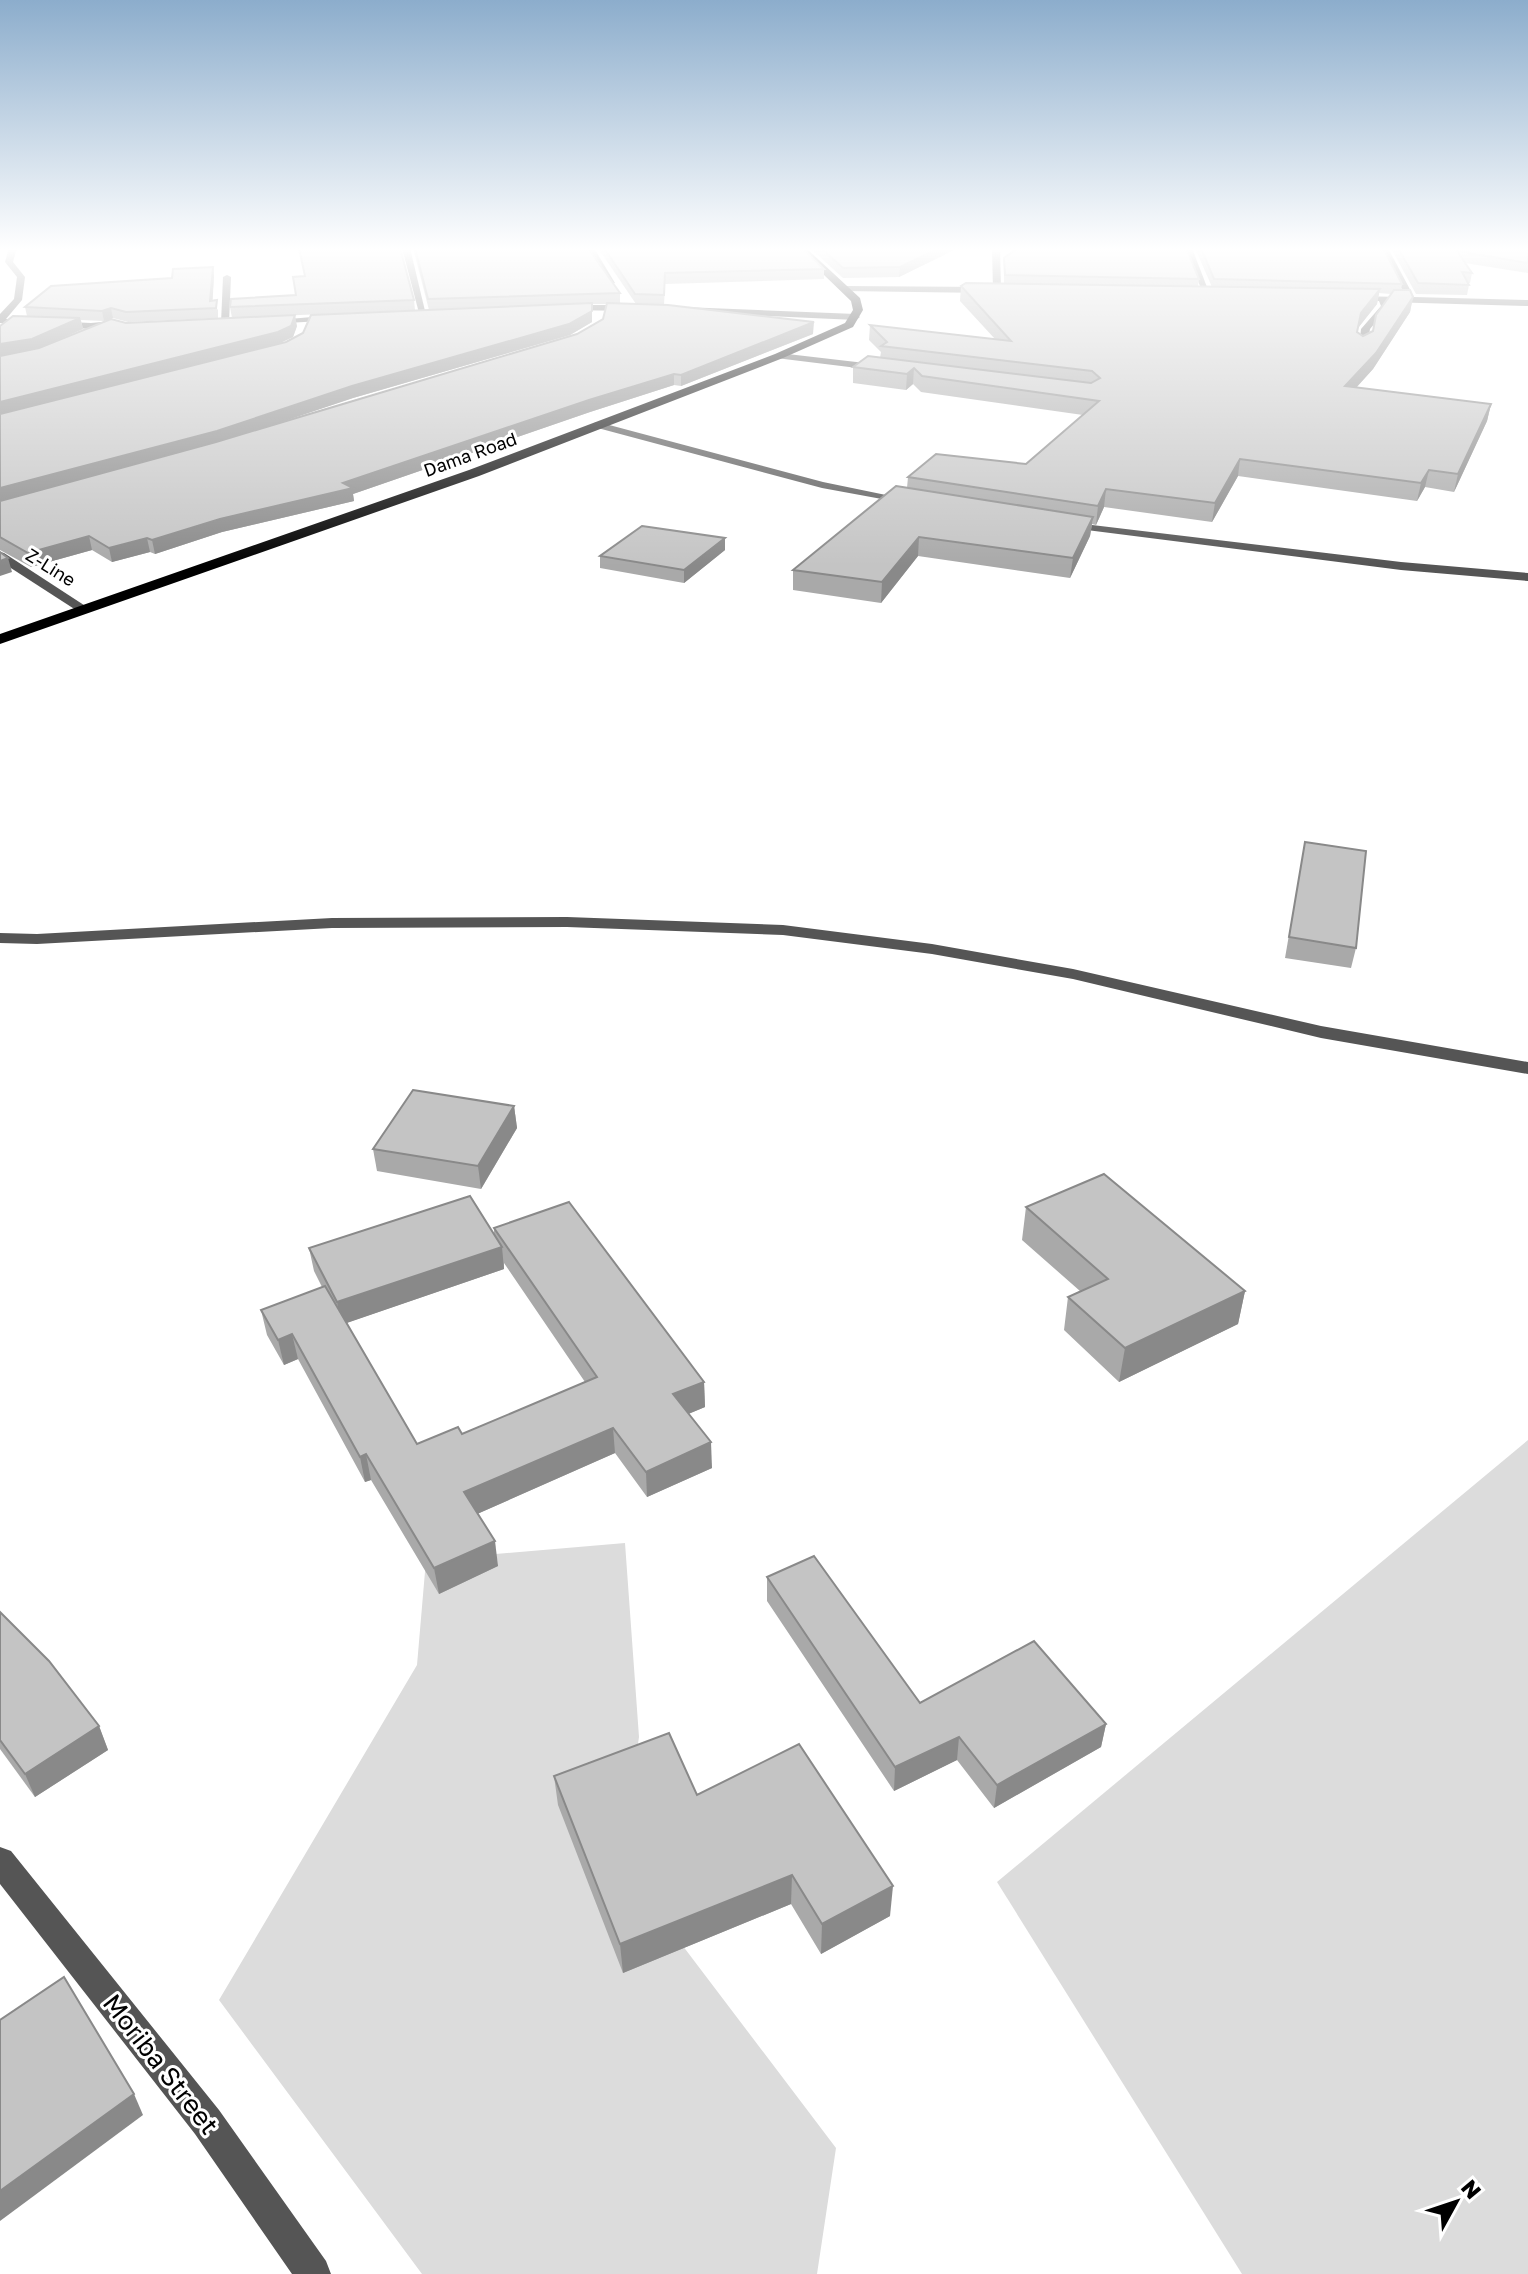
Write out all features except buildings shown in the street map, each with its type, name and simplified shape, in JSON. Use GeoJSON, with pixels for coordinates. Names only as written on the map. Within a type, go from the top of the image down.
{"type":"FeatureCollection","features":[{"type":"Feature","properties":{"kind":"highway","name":"Dama Road"},"geometry":{"type":"LineString","coordinates":[[0,639],[474,473],[783,354]]}},
{"type":"Feature","properties":{"kind":"street"},"geometry":{"type":"LineString","coordinates":[[779,356],[888,369]]}},
{"type":"Feature","properties":{"kind":"street"},"geometry":{"type":"LineString","coordinates":[[598,425],[810,482],[916,502]]}},
{"type":"Feature","properties":{"kind":"street"},"geometry":{"type":"LineString","coordinates":[[1053,523],[1401,566],[1528,577]]}},
{"type":"Feature","properties":{"kind":"street","name":"Z-Line"},"geometry":{"type":"LineString","coordinates":[[0,556],[84,609]]}},
{"type":"Feature","properties":{"kind":"street"},"geometry":{"type":"LineString","coordinates":[[0,938],[37,939],[332,923],[567,922],[783,930],[932,949],[1073,974],[1321,1032],[1528,1068]]}},
{"type":"Feature","properties":{"kind":"street","name":"Moriba Street"},"geometry":{"type":"LineString","coordinates":[[0,1861],[207,2122],[313,2274]]}},
{"type":"Feature","properties":{"kind":"shaded area"},"geometry":{"type":"Polygon","coordinates":[[[1528,1440],[1528,2274],[1242,2274],[997,1882],[1528,1440]]]}},
{"type":"Feature","properties":{"kind":"shaded area"},"geometry":{"type":"Polygon","coordinates":[[[625,1543],[639,1737],[620,1863],[836,2148],[817,2274],[422,2274],[219,2000],[417,1665],[426,1560],[625,1543]]]}}]}
